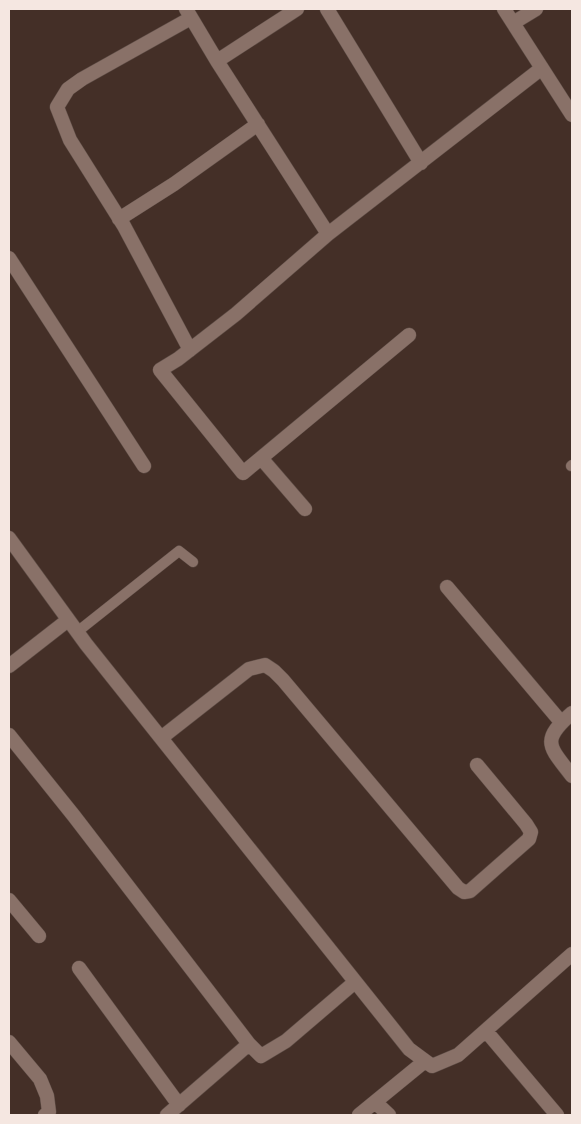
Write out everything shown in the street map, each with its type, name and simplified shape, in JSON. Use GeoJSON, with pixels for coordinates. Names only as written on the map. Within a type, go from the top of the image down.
{"type":"FeatureCollection","features":[{"type":"Feature","properties":{"kind":"street"},"geometry":{"type":"LineString","coordinates":[[217,61],[297,9]]}},
{"type":"Feature","properties":{"kind":"street"},"geometry":{"type":"LineString","coordinates":[[327,9],[421,163]]}},
{"type":"Feature","properties":{"kind":"street"},"geometry":{"type":"LineString","coordinates":[[504,9],[572,115]]}},
{"type":"Feature","properties":{"kind":"street"},"geometry":{"type":"LineString","coordinates":[[512,23],[536,9]]}},
{"type":"Feature","properties":{"kind":"street"},"geometry":{"type":"LineString","coordinates":[[190,350],[170,309],[119,219],[70,140],[57,107],[68,88],[189,13],[217,61],[328,234]]}},
{"type":"Feature","properties":{"kind":"street"},"geometry":{"type":"LineString","coordinates":[[409,335],[243,473],[160,370],[190,350],[236,314],[328,234],[542,68]]}},
{"type":"Feature","properties":{"kind":"street"},"geometry":{"type":"LineString","coordinates":[[119,219],[174,184],[258,124]]}},
{"type":"Feature","properties":{"kind":"street"},"geometry":{"type":"LineString","coordinates":[[9,258],[144,466]]}},
{"type":"Feature","properties":{"kind":"street"},"geometry":{"type":"LineString","coordinates":[[262,458],[305,509]]}},
{"type":"Feature","properties":{"kind":"street"},"geometry":{"type":"LineString","coordinates":[[9,538],[77,632],[355,982],[409,1049],[425,1061],[432,1066],[458,1055],[571,957]]}},
{"type":"Feature","properties":{"kind":"street"},"geometry":{"type":"LineString","coordinates":[[447,587],[561,722]]}},
{"type":"Feature","properties":{"kind":"street"},"geometry":{"type":"LineString","coordinates":[[9,666],[68,620]]}},
{"type":"Feature","properties":{"kind":"street"},"geometry":{"type":"LineString","coordinates":[[161,738],[249,669],[264,665],[283,680],[458,888],[464,892],[470,891],[528,840],[530,832],[526,824],[477,765]]}},
{"type":"Feature","properties":{"kind":"street"},"geometry":{"type":"LineString","coordinates":[[572,713],[561,722],[552,734],[552,750],[572,776]]}},
{"type":"Feature","properties":{"kind":"street"},"geometry":{"type":"LineString","coordinates":[[9,735],[74,816],[249,1044],[261,1056],[286,1041],[355,982]]}},
{"type":"Feature","properties":{"kind":"street"},"geometry":{"type":"LineString","coordinates":[[9,900],[39,936]]}},
{"type":"Feature","properties":{"kind":"street"},"geometry":{"type":"LineString","coordinates":[[79,968],[179,1105]]}},
{"type":"Feature","properties":{"kind":"street"},"geometry":{"type":"LineString","coordinates":[[486,1031],[557,1115]]}},
{"type":"Feature","properties":{"kind":"street"},"geometry":{"type":"LineString","coordinates":[[9,1042],[40,1079],[48,1096],[49,1112],[45,1115]]}},
{"type":"Feature","properties":{"kind":"street"},"geometry":{"type":"LineString","coordinates":[[167,1115],[249,1044]]}},
{"type":"Feature","properties":{"kind":"street"},"geometry":{"type":"LineString","coordinates":[[359,1115],[425,1061]]}},
{"type":"Feature","properties":{"kind":"street"},"geometry":{"type":"LineString","coordinates":[[375,1102],[389,1115]]}},
{"type":"Feature","properties":{"kind":"lane"},"geometry":{"type":"LineString","coordinates":[[77,632],[179,551],[193,562]]}}]}
